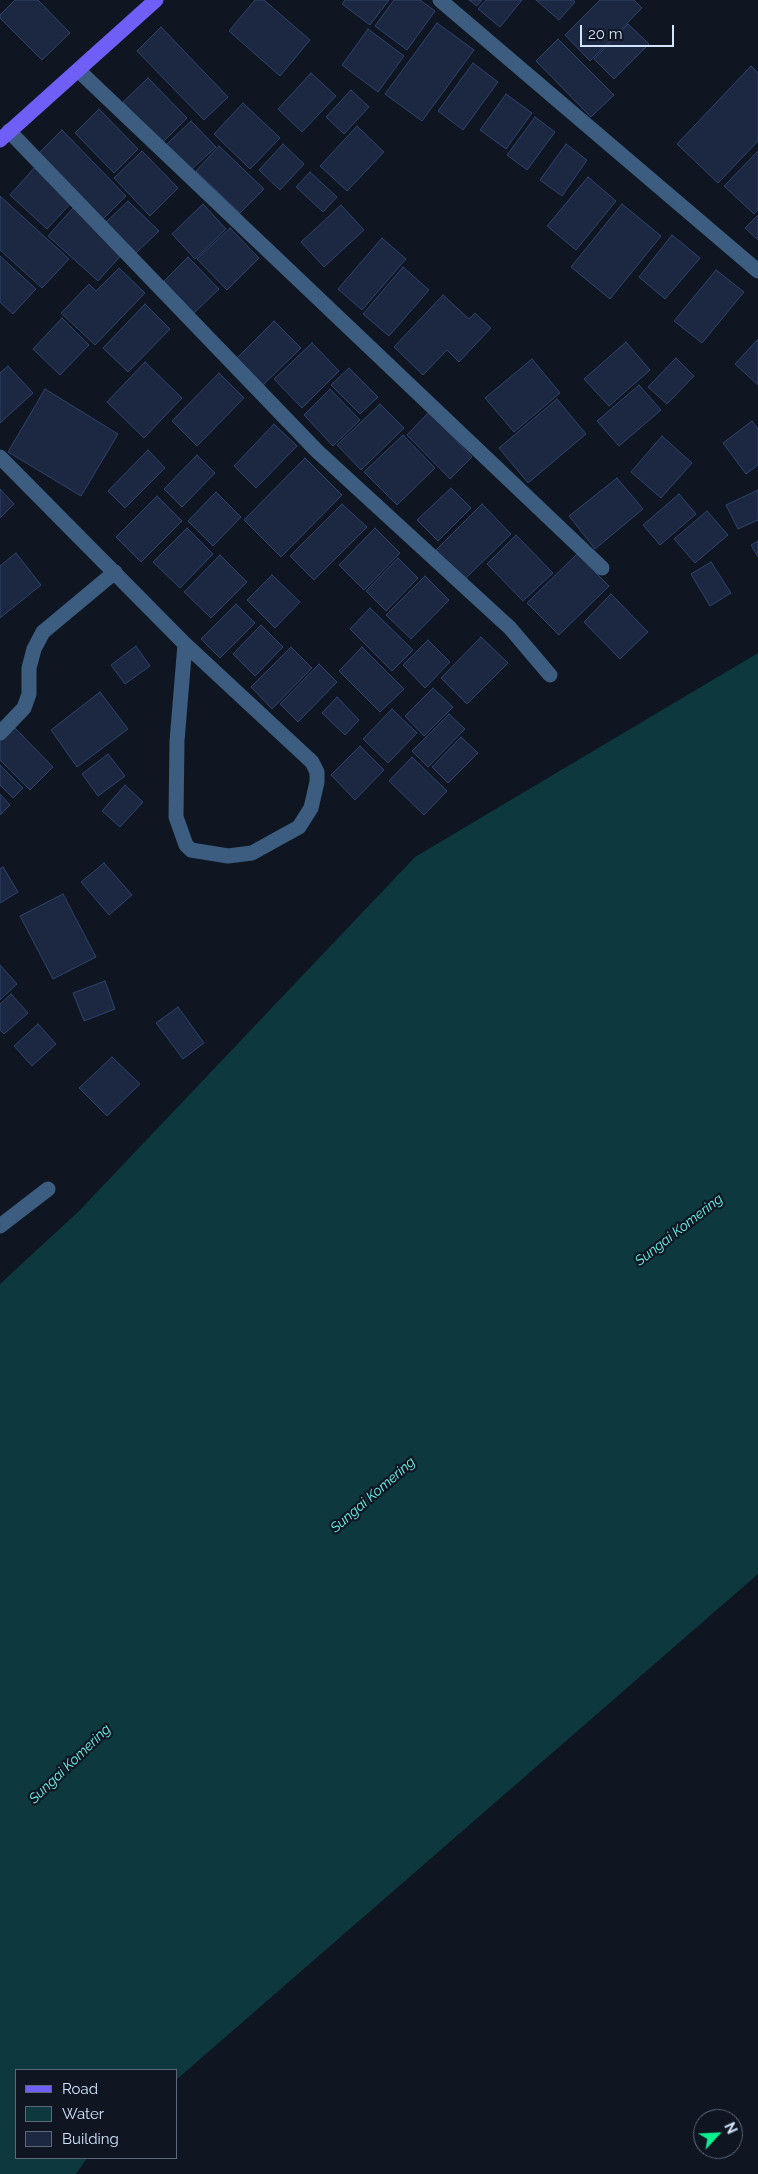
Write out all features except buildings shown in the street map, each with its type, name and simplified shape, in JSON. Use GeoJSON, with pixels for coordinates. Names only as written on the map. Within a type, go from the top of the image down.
{"type":"FeatureCollection","features":[{"type":"Feature","properties":{"kind":"main road"},"geometry":{"type":"LineString","coordinates":[[5,136],[156,0]]}},
{"type":"Feature","properties":{"kind":"street"},"geometry":{"type":"LineString","coordinates":[[440,0],[758,271]]}},
{"type":"Feature","properties":{"kind":"street"},"geometry":{"type":"LineString","coordinates":[[78,71],[602,568]]}},
{"type":"Feature","properties":{"kind":"street"},"geometry":{"type":"LineString","coordinates":[[5,136],[316,451],[510,628],[550,675]]}},
{"type":"Feature","properties":{"kind":"street"},"geometry":{"type":"LineString","coordinates":[[0,457],[185,644],[312,762],[317,772],[317,782],[311,808],[299,827],[252,853],[228,856],[191,850],[186,845],[176,818],[177,741],[185,644]]}},
{"type":"Feature","properties":{"kind":"street"},"geometry":{"type":"LineString","coordinates":[[0,733],[24,708],[29,694],[29,668],[32,655],[44,632],[115,572]]}},
{"type":"Feature","properties":{"kind":"street"},"geometry":{"type":"LineString","coordinates":[[0,1226],[48,1189]]}},
{"type":"Feature","properties":{"kind":"water","name":"Sungai Komering"},"geometry":{"type":"Polygon","coordinates":[[[758,653],[758,1574],[178,2078],[178,2069],[15,2069],[15,2159],[86,2159],[76,2174],[0,2174],[0,1284],[79,1211],[415,857],[758,653]]]}}]}
